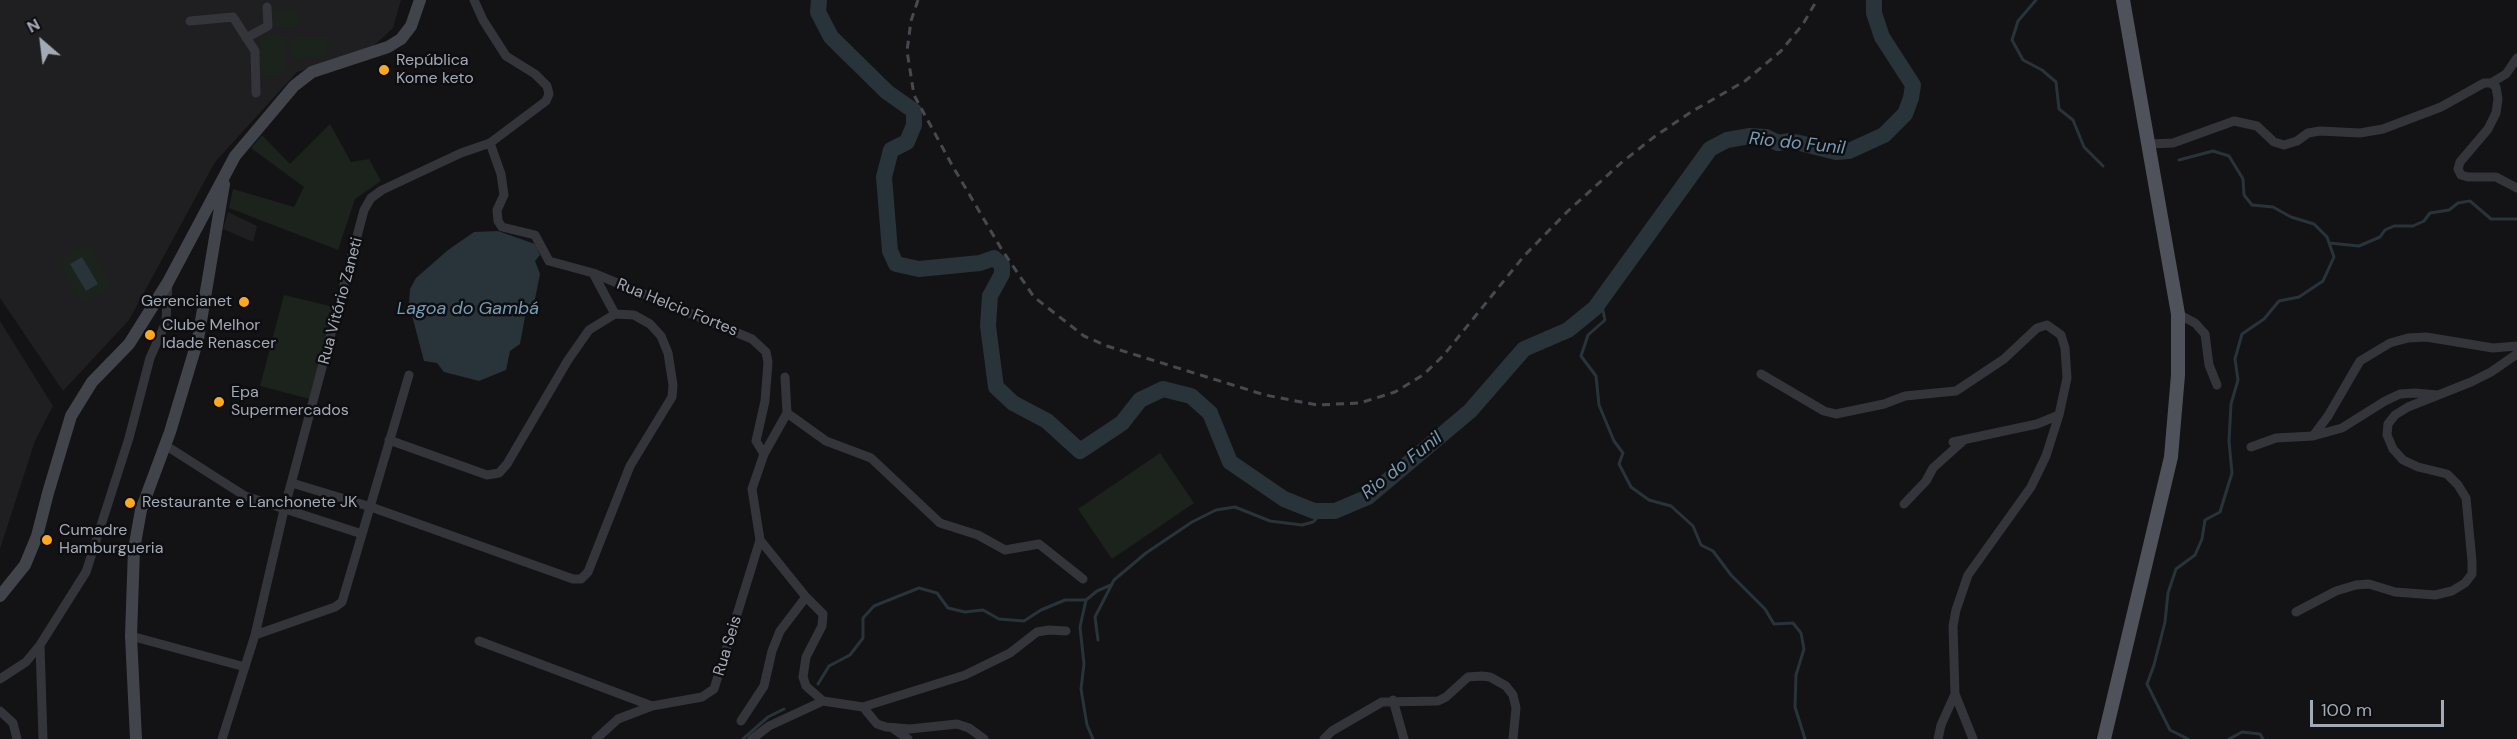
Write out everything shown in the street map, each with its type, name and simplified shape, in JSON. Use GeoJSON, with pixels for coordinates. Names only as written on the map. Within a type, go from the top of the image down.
{"type":"FeatureCollection","features":[{"type":"Feature","properties":{"kind":"main road"},"geometry":{"type":"LineString","coordinates":[[2104,739],[2170,456],[2178,375],[2178,314],[2123,0]]}},
{"type":"Feature","properties":{"kind":"street"},"geometry":{"type":"LineString","coordinates":[[0,596],[25,565],[37,536],[71,416],[92,382],[129,344],[168,282],[226,174],[249,138],[294,86],[312,72],[388,46],[401,39],[411,26],[420,0]]}},
{"type":"Feature","properties":{"kind":"street"},"geometry":{"type":"LineString","coordinates":[[474,0],[483,20],[506,56],[535,74],[547,86],[549,94],[546,101],[490,143]]}},
{"type":"Feature","properties":{"kind":"street"},"geometry":{"type":"LineString","coordinates":[[246,38],[268,26],[267,7]]}},
{"type":"Feature","properties":{"kind":"street"},"geometry":{"type":"LineString","coordinates":[[190,21],[233,17],[255,51],[256,93]]}},
{"type":"Feature","properties":{"kind":"street"},"geometry":{"type":"LineString","coordinates":[[2149,144],[2173,143],[2235,121],[2257,126],[2274,142],[2284,145],[2320,131],[2360,133],[2383,129],[2441,107],[2484,83],[2491,83],[2506,74],[2517,58]]}},
{"type":"Feature","properties":{"kind":"street"},"geometry":{"type":"LineString","coordinates":[[2491,83],[2496,87],[2498,99],[2496,113],[2488,129],[2460,162],[2458,169],[2461,175],[2496,177],[2517,188]]}},
{"type":"Feature","properties":{"kind":"street","name":"Rua Helcio Fortes"},"geometry":{"type":"LineString","coordinates":[[490,143],[501,174],[504,195],[497,210],[498,221],[502,227],[535,235],[549,261],[593,273],[752,339],[766,352],[768,362],[764,411],[756,441],[764,454],[752,489],[760,540],[806,597],[823,614],[822,626],[806,657],[803,677],[806,686],[823,701]]}},
{"type":"Feature","properties":{"kind":"street","name":"Rua Vitório Zaneti"},"geometry":{"type":"LineString","coordinates":[[222,739],[255,635],[284,510],[364,210],[371,198],[382,190],[461,153],[490,143]]}},
{"type":"Feature","properties":{"kind":"street"},"geometry":{"type":"LineString","coordinates":[[136,739],[131,636],[134,549],[141,510],[165,445],[198,339],[226,174]]}},
{"type":"Feature","properties":{"kind":"street"},"geometry":{"type":"LineString","coordinates":[[593,273],[615,314]]}},
{"type":"Feature","properties":{"kind":"street"},"geometry":{"type":"LineString","coordinates":[[0,679],[26,662],[40,645],[86,572],[129,438],[150,358],[166,322],[168,282]]}},
{"type":"Feature","properties":{"kind":"street"},"geometry":{"type":"LineString","coordinates":[[292,483],[371,507],[573,579],[581,579],[588,572],[630,466],[672,397],[673,385],[668,353],[661,336],[650,324],[634,315],[615,314],[589,330],[507,464],[499,473],[487,475],[390,440]]}},
{"type":"Feature","properties":{"kind":"street"},"geometry":{"type":"LineString","coordinates":[[2178,314],[2195,323],[2205,334],[2210,365],[2217,385]]}},
{"type":"Feature","properties":{"kind":"street"},"geometry":{"type":"LineString","coordinates":[[1761,374],[1824,411],[1836,414],[1884,404],[1905,396],[1956,391],[2004,359],[2037,328],[2048,325],[2061,335],[2066,348],[2067,378],[2059,415],[2046,456],[2031,487],[1968,575],[1960,593],[1953,626],[1956,694],[1973,739]]}},
{"type":"Feature","properties":{"kind":"street"},"geometry":{"type":"LineString","coordinates":[[2313,436],[2328,416],[2360,361],[2390,343],[2408,338],[2427,337],[2493,348],[2517,346]]}},
{"type":"Feature","properties":{"kind":"street"},"geometry":{"type":"LineString","coordinates":[[2296,612],[2336,591],[2356,585],[2369,584],[2395,592],[2435,595],[2452,591],[2465,583],[2472,574],[2466,498],[2458,485],[2446,474],[2418,467],[2403,460],[2387,435],[2388,424],[2395,415],[2408,407],[2491,372],[2517,354]]}},
{"type":"Feature","properties":{"kind":"street"},"geometry":{"type":"LineString","coordinates":[[255,635],[335,607],[342,602],[409,375]]}},
{"type":"Feature","properties":{"kind":"street"},"geometry":{"type":"LineString","coordinates":[[764,454],[787,413],[785,377]]}},
{"type":"Feature","properties":{"kind":"street"},"geometry":{"type":"LineString","coordinates":[[2251,447],[2276,438],[2313,436],[2342,428],[2400,394],[2440,395]]}},
{"type":"Feature","properties":{"kind":"street"},"geometry":{"type":"LineString","coordinates":[[787,413],[826,441],[871,458],[940,523],[978,535],[1005,550],[1039,544],[1047,548],[1083,579]]}},
{"type":"Feature","properties":{"kind":"street"},"geometry":{"type":"LineString","coordinates":[[1904,504],[1958,442],[2037,424],[2059,415]]}},
{"type":"Feature","properties":{"kind":"street"},"geometry":{"type":"LineString","coordinates":[[165,445],[244,495],[362,534]]}},
{"type":"Feature","properties":{"kind":"street","name":"Rua Seis"},"geometry":{"type":"LineString","coordinates":[[596,739],[618,719],[652,706],[702,697],[714,689],[760,540]]}},
{"type":"Feature","properties":{"kind":"street"},"geometry":{"type":"LineString","coordinates":[[741,721],[764,686],[772,651],[780,631],[806,597]]}},
{"type":"Feature","properties":{"kind":"street"},"geometry":{"type":"LineString","coordinates":[[752,739],[768,726],[823,701],[862,707],[965,675],[1010,653],[1037,632],[1049,630],[1066,632]]}},
{"type":"Feature","properties":{"kind":"street"},"geometry":{"type":"LineString","coordinates":[[131,636],[245,667]]}},
{"type":"Feature","properties":{"kind":"street"},"geometry":{"type":"LineString","coordinates":[[479,641],[652,706]]}},
{"type":"Feature","properties":{"kind":"street"},"geometry":{"type":"LineString","coordinates":[[40,645],[43,739]]}},
{"type":"Feature","properties":{"kind":"street"},"geometry":{"type":"LineString","coordinates":[[1324,739],[1332,730],[1371,707],[1393,700],[1438,701],[1468,677],[1490,677],[1506,686],[1513,695],[1516,708],[1513,739]]}},
{"type":"Feature","properties":{"kind":"street"},"geometry":{"type":"LineString","coordinates":[[1938,739],[1941,725],[1956,694]]}},
{"type":"Feature","properties":{"kind":"street"},"geometry":{"type":"LineString","coordinates":[[1393,700],[1404,739]]}},
{"type":"Feature","properties":{"kind":"street"},"geometry":{"type":"LineString","coordinates":[[862,707],[877,724],[894,729],[908,739]]}},
{"type":"Feature","properties":{"kind":"street"},"geometry":{"type":"LineString","coordinates":[[0,711],[14,723],[17,739]]}},
{"type":"Feature","properties":{"kind":"street"},"geometry":{"type":"LineString","coordinates":[[894,729],[957,724],[969,728],[984,739]]}},
{"type":"Feature","properties":{"kind":"shaded area"},"geometry":{"type":"Polygon","coordinates":[[[0,0],[401,0],[393,28],[368,51],[297,72],[215,162],[129,320],[63,391],[0,298],[0,0]]]}},
{"type":"Feature","properties":{"kind":"shaded area"},"geometry":{"type":"Polygon","coordinates":[[[273,10],[298,10],[299,27],[273,27],[273,10]]]}},
{"type":"Feature","properties":{"kind":"shaded area"},"geometry":{"type":"Polygon","coordinates":[[[285,35],[286,74],[261,75],[260,36],[285,35]]]}},
{"type":"Feature","properties":{"kind":"shaded area"},"geometry":{"type":"Polygon","coordinates":[[[326,36],[327,57],[291,59],[291,38],[326,36]]]}},
{"type":"Feature","properties":{"kind":"shaded area"},"geometry":{"type":"Polygon","coordinates":[[[330,124],[351,162],[369,159],[381,181],[355,199],[338,250],[229,208],[233,189],[294,207],[304,187],[251,148],[262,135],[290,164],[330,124]]]}},
{"type":"Feature","properties":{"kind":"shaded area"},"geometry":{"type":"Polygon","coordinates":[[[228,212],[257,226],[253,242],[223,229],[228,212]]]}},
{"type":"Feature","properties":{"kind":"shaded area"},"geometry":{"type":"Polygon","coordinates":[[[89,244],[112,286],[82,303],[59,261],[89,244]]]}},
{"type":"Feature","properties":{"kind":"shaded area"},"geometry":{"type":"Polygon","coordinates":[[[284,295],[334,307],[310,399],[260,386],[284,295]]]}},
{"type":"Feature","properties":{"kind":"shaded area"},"geometry":{"type":"Polygon","coordinates":[[[0,321],[53,406],[35,441],[0,549],[0,321]]]}},
{"type":"Feature","properties":{"kind":"shaded area"},"geometry":{"type":"Polygon","coordinates":[[[1160,453],[1194,503],[1112,559],[1078,509],[1160,453]]]}},
{"type":"Feature","properties":{"kind":"water","name":"Lagoa do Gambá"},"geometry":{"type":"Polygon","coordinates":[[[498,231],[535,244],[540,255],[535,261],[540,274],[535,299],[525,317],[520,344],[510,351],[506,370],[479,381],[444,372],[437,363],[424,361],[409,304],[410,289],[416,278],[448,250],[474,232],[498,231]]]}},
{"type":"Feature","properties":{"kind":"water"},"geometry":{"type":"Polygon","coordinates":[[[82,257],[98,284],[86,291],[70,264],[82,257]]]}},
{"type":"Feature","properties":{"kind":"waterway","name":"Rio do Funil"},"geometry":{"type":"LineString","coordinates":[[819,0],[818,12],[831,37],[887,92],[914,111],[914,125],[907,142],[891,150],[884,177],[890,251],[896,264],[919,269],[980,263],[994,258],[1002,265],[1002,274],[990,296],[988,326],[996,387],[1013,403],[1047,421],[1080,451],[1122,423],[1140,400],[1163,389],[1191,396],[1210,413],[1230,462],[1284,499],[1314,511],[1335,511],[1368,497],[1470,411],[1524,349],[1568,330],[1595,308],[1710,149],[1727,140],[1750,136],[1766,137],[1778,143],[1790,141],[1836,152],[1849,151],[1884,135],[1905,114],[1913,85],[1882,37],[1874,13],[1874,0]]}},
{"type":"Feature","properties":{"kind":"waterway"},"geometry":{"type":"LineString","coordinates":[[2036,0],[2018,21],[2012,40],[2023,60],[2042,70],[2056,82],[2059,109],[2073,120],[2084,147],[2103,166]]}},
{"type":"Feature","properties":{"kind":"waterway"},"geometry":{"type":"LineString","coordinates":[[2179,160],[2213,151],[2229,156],[2243,179],[2244,195],[2252,205],[2273,207],[2291,217],[2314,224],[2327,237],[2334,257],[2323,281],[2299,297],[2279,301],[2264,319],[2242,334],[2235,359],[2238,380],[2231,404],[2229,441],[2232,473],[2220,512],[2205,520],[2202,539],[2195,555],[2176,569],[2168,593],[2165,622],[2147,684],[2170,730],[2188,739]]}},
{"type":"Feature","properties":{"kind":"waterway"},"geometry":{"type":"LineString","coordinates":[[2329,243],[2359,246],[2380,237],[2385,230],[2394,226],[2413,226],[2424,221],[2430,213],[2449,210],[2458,203],[2470,201],[2491,219],[2517,219]]}},
{"type":"Feature","properties":{"kind":"waterway"},"geometry":{"type":"LineString","coordinates":[[1601,302],[1605,320],[1588,335],[1581,356],[1596,376],[1599,405],[1614,441],[1623,453],[1619,464],[1631,487],[1649,500],[1671,506],[1693,526],[1701,545],[1713,551],[1731,575],[1765,609],[1774,624],[1793,623],[1801,633],[1804,649],[1796,675],[1795,707],[1805,739]]}},
{"type":"Feature","properties":{"kind":"waterway"},"geometry":{"type":"LineString","coordinates":[[1098,640],[1095,617],[1114,580],[1146,553],[1192,522],[1216,510],[1235,507],[1270,521],[1302,525],[1313,522],[1324,511]]}},
{"type":"Feature","properties":{"kind":"waterway"},"geometry":{"type":"LineString","coordinates":[[818,684],[829,666],[850,655],[863,638],[863,618],[874,606],[919,588],[937,593],[948,608],[965,612],[983,610],[999,619],[1024,621],[1041,610],[1065,600],[1086,600],[1097,591],[1111,585]]}},
{"type":"Feature","properties":{"kind":"waterway"},"geometry":{"type":"LineString","coordinates":[[1086,600],[1080,627],[1084,664],[1081,689],[1087,725],[1093,739]]}},
{"type":"Feature","properties":{"kind":"waterway"},"geometry":{"type":"LineString","coordinates":[[743,739],[768,717],[784,709]]}},
{"type":"Feature","properties":{"kind":"waterway"},"geometry":{"type":"LineString","coordinates":[[2229,739],[2242,732],[2260,734],[2263,739]]}},
{"type":"Feature","properties":{"kind":"railway"},"geometry":{"type":"LineString","coordinates":[[918,0],[911,21],[907,51],[914,95],[1002,250],[1034,297],[1084,336],[1107,346],[1265,395],[1317,405],[1360,403],[1395,392],[1423,375],[1443,356],[1524,256],[1568,211],[1621,163],[1654,137],[1691,112],[1745,81],[1781,51],[1803,24],[1817,0]]}},
{"type":"Feature","properties":{"kind":"place","name":"República Kome keto"},"geometry":{"type":"Point","coordinates":[384,70]}},
{"type":"Feature","properties":{"kind":"place","name":"Gerencianet"},"geometry":{"type":"Point","coordinates":[244,302]}},
{"type":"Feature","properties":{"kind":"place","name":"Clube Melhor Idade Renascer"},"geometry":{"type":"Point","coordinates":[150,335]}},
{"type":"Feature","properties":{"kind":"place","name":"Epa Supermercados"},"geometry":{"type":"Point","coordinates":[219,402]}},
{"type":"Feature","properties":{"kind":"place","name":"Restaurante e Lanchonete JK"},"geometry":{"type":"Point","coordinates":[130,503]}},
{"type":"Feature","properties":{"kind":"place","name":"Cumadre Hamburgueria"},"geometry":{"type":"Point","coordinates":[47,540]}}]}
